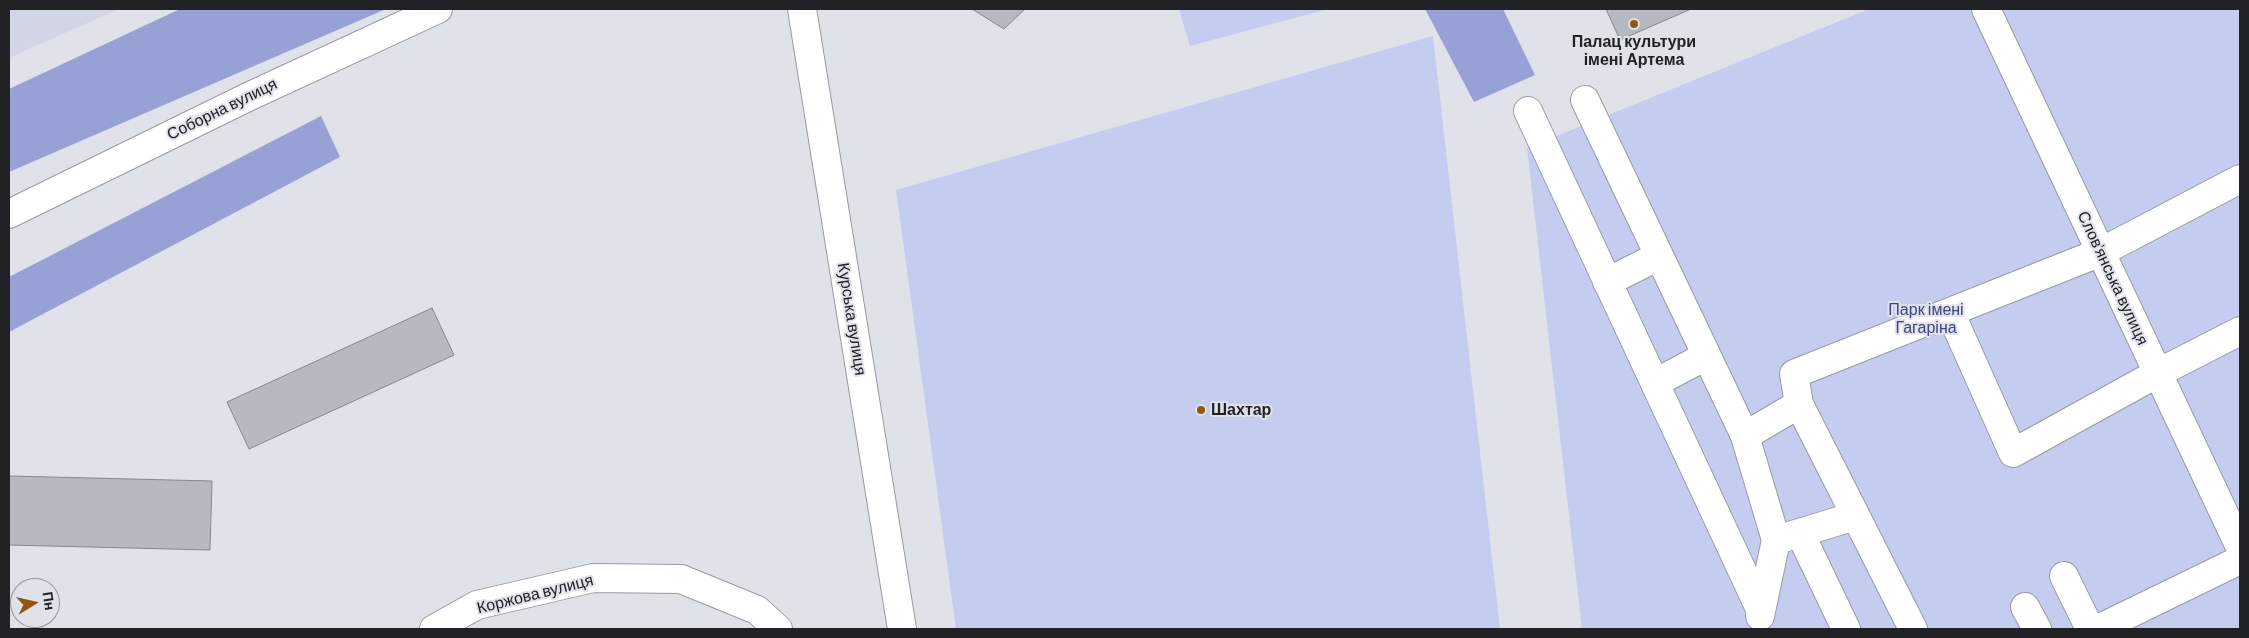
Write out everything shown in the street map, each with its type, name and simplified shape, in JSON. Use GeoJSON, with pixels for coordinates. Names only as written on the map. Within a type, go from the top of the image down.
{"type":"FeatureCollection","features":[{"type":"Feature","properties":{"kind":"street","name":"Соборна вулиця"},"geometry":{"type":"LineString","coordinates":[[9,214],[250,96],[438,9]]}},
{"type":"Feature","properties":{"kind":"street","name":"Курська вулиця"},"geometry":{"type":"LineString","coordinates":[[802,9],[902,629]]}},
{"type":"Feature","properties":{"kind":"street","name":"Слов'янська вулиця"},"geometry":{"type":"LineString","coordinates":[[1986,9],[2240,547]]}},
{"type":"Feature","properties":{"kind":"street"},"geometry":{"type":"LineString","coordinates":[[1585,100],[1744,436],[1788,537],[1846,629]]}},
{"type":"Feature","properties":{"kind":"street"},"geometry":{"type":"LineString","coordinates":[[1528,111],[1655,383],[1759,620]]}},
{"type":"Feature","properties":{"kind":"street"},"geometry":{"type":"LineString","coordinates":[[1913,629],[1799,404],[1794,374],[2101,252],[2240,179]]}},
{"type":"Feature","properties":{"kind":"street"},"geometry":{"type":"LineString","coordinates":[[1607,282],[1659,256]]}},
{"type":"Feature","properties":{"kind":"street"},"geometry":{"type":"LineString","coordinates":[[1950,312],[2013,453],[2158,373],[2240,331]]}},
{"type":"Feature","properties":{"kind":"street"},"geometry":{"type":"LineString","coordinates":[[1655,383],[1706,356]]}},
{"type":"Feature","properties":{"kind":"street"},"geometry":{"type":"LineString","coordinates":[[1744,436],[1799,404]]}},
{"type":"Feature","properties":{"kind":"street"},"geometry":{"type":"LineString","coordinates":[[1788,537],[1855,516]]}},
{"type":"Feature","properties":{"kind":"street"},"geometry":{"type":"LineString","coordinates":[[1759,620],[1788,537]]}},
{"type":"Feature","properties":{"kind":"street"},"geometry":{"type":"LineString","coordinates":[[2098,629],[2240,560]]}},
{"type":"Feature","properties":{"kind":"street"},"geometry":{"type":"LineString","coordinates":[[2064,576],[2090,629]]}},
{"type":"Feature","properties":{"kind":"street","name":"Коржова вулиця"},"geometry":{"type":"LineString","coordinates":[[434,629],[477,605],[593,578],[681,579],[757,610],[778,629]]}},
{"type":"Feature","properties":{"kind":"shaded area"},"geometry":{"type":"Polygon","coordinates":[[[9,9],[119,9],[9,58],[9,9]]]}},
{"type":"Feature","properties":{"kind":"shaded area"},"geometry":{"type":"Polygon","coordinates":[[[180,9],[386,9],[9,172],[9,89],[180,9]]]}},
{"type":"Feature","properties":{"kind":"shaded area"},"geometry":{"type":"Polygon","coordinates":[[[1425,9],[1503,9],[1535,75],[1474,102],[1425,9]]]}},
{"type":"Feature","properties":{"kind":"shaded area"},"geometry":{"type":"Polygon","coordinates":[[[321,116],[340,157],[9,332],[9,277],[321,116]]]}},
{"type":"Feature","properties":{"kind":"green space"},"geometry":{"type":"Polygon","coordinates":[[[1179,9],[1328,9],[1190,46],[1179,9]]]}},
{"type":"Feature","properties":{"kind":"green space","name":"Парк імені Гагаріна"},"geometry":{"type":"Polygon","coordinates":[[[1869,9],[2240,9],[2240,629],[1582,629],[1527,148],[1869,9]]]}},
{"type":"Feature","properties":{"kind":"green space","name":"Шахтар"},"geometry":{"type":"Polygon","coordinates":[[[1433,36],[1500,629],[956,629],[896,190],[1433,36]]]}},
{"type":"Feature","properties":{"kind":"building"},"geometry":{"type":"Polygon","coordinates":[[[972,9],[1025,9],[1004,29],[972,9]]]}},
{"type":"Feature","properties":{"kind":"building","name":"Палац культури імені Артема"},"geometry":{"type":"Polygon","coordinates":[[[1606,9],[1691,9],[1620,40],[1606,9]]]}},
{"type":"Feature","properties":{"kind":"building"},"geometry":{"type":"Polygon","coordinates":[[[432,308],[454,355],[249,449],[227,402],[432,308]]]}},
{"type":"Feature","properties":{"kind":"building"},"geometry":{"type":"Polygon","coordinates":[[[9,476],[212,481],[210,550],[9,545],[9,476]]]}},
{"type":"Feature","properties":{"kind":"place","name":"Палац культури імені Артема"},"geometry":{"type":"Point","coordinates":[1634,24]}},
{"type":"Feature","properties":{"kind":"place","name":"Шахтар"},"geometry":{"type":"Point","coordinates":[1201,410]}}]}
